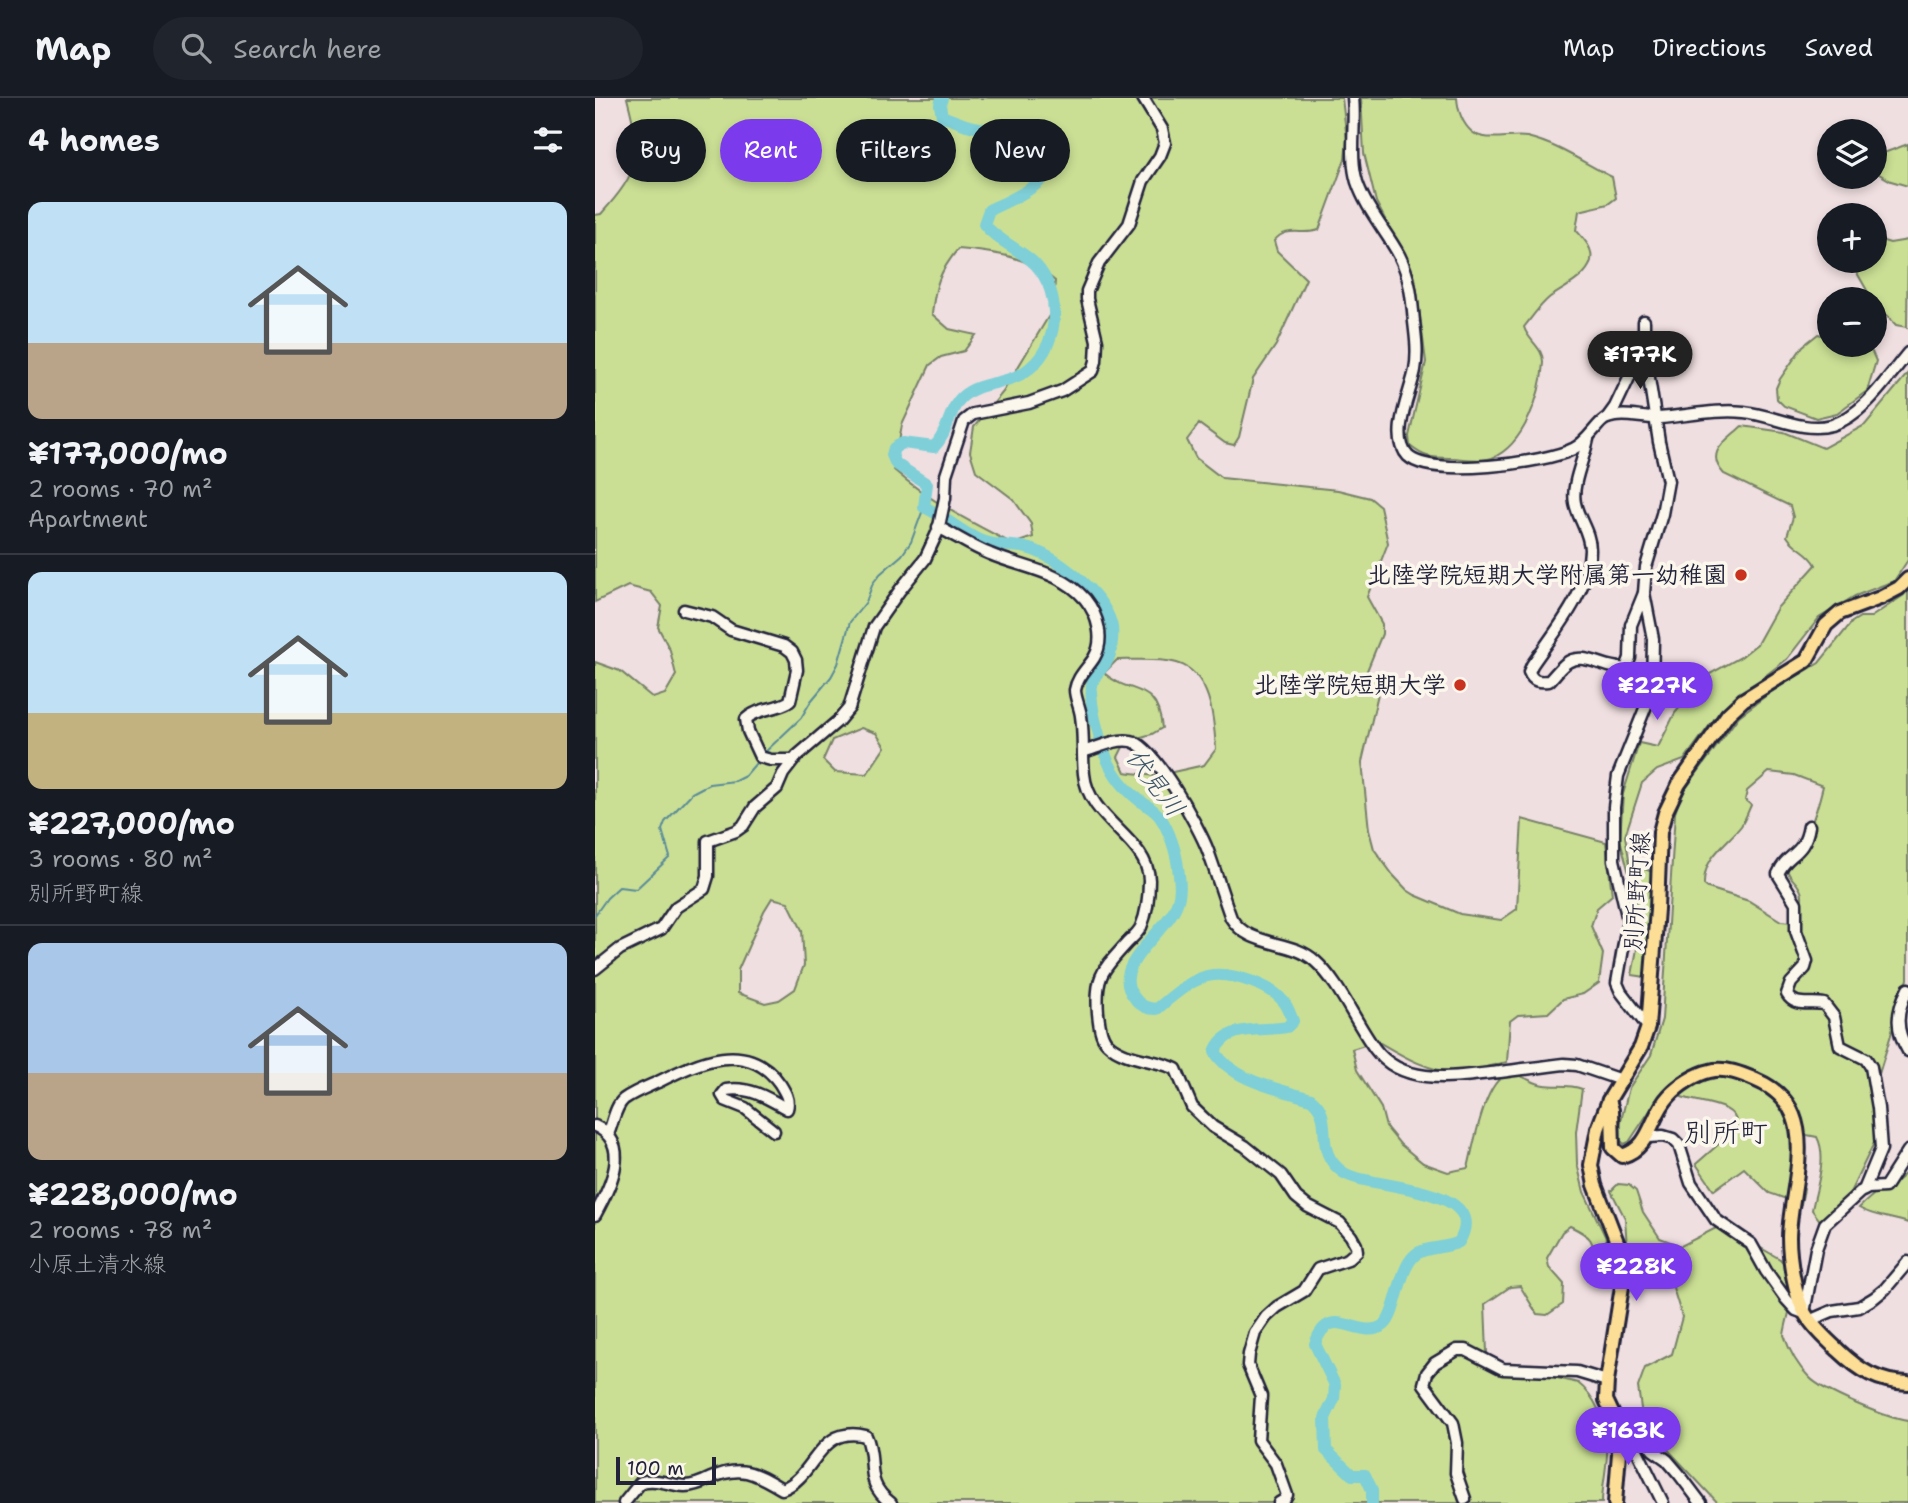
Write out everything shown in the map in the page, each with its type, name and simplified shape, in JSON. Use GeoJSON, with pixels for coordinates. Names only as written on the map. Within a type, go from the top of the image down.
{"type":"FeatureCollection","features":[{"type":"Feature","properties":{"kind":"main road","name":"別所野町線"},"geometry":{"type":"LineString","coordinates":[[1615,1503],[1619,1453],[1613,1418],[1606,1401],[1624,1274],[1619,1247],[1594,1185],[1591,1165],[1598,1129],[1609,1100],[1641,1048],[1648,1027],[1660,832],[1672,796],[1728,714],[1743,699],[1805,661],[1826,625],[1840,613],[1880,598],[1899,588],[1908,579]]}},
{"type":"Feature","properties":{"kind":"main road"},"geometry":{"type":"LineString","coordinates":[[1609,1100],[1612,1110],[1612,1148],[1622,1157],[1630,1154],[1648,1137],[1668,1097],[1691,1079],[1711,1070],[1737,1072],[1763,1083],[1783,1099],[1795,1121],[1801,1150],[1789,1237],[1794,1277],[1807,1317],[1857,1368],[1882,1380],[1908,1383]]}},
{"type":"Feature","properties":{"kind":"street"},"geometry":{"type":"LineString","coordinates":[[595,969],[620,949],[661,929],[676,907],[704,889],[708,876],[708,841],[743,827],[755,807],[777,788],[793,760],[849,708],[874,627],[899,590],[925,559],[938,527],[947,475],[964,421],[973,414],[1029,403],[1062,391],[1093,371],[1097,361],[1097,341],[1087,290],[1099,262],[1129,224],[1143,181],[1160,156],[1165,143],[1162,129],[1143,98]]}},
{"type":"Feature","properties":{"kind":"street"},"geometry":{"type":"LineString","coordinates":[[1353,98],[1357,183],[1371,212],[1398,253],[1411,291],[1417,354],[1400,431],[1405,452],[1414,460],[1487,468],[1555,456],[1573,450],[1588,439],[1601,421],[1629,415],[1656,419],[1724,411],[1745,412],[1795,425],[1835,424],[1869,400],[1908,353]]}},
{"type":"Feature","properties":{"kind":"street"},"geometry":{"type":"LineString","coordinates":[[1644,321],[1644,346],[1668,481],[1662,514],[1646,566],[1644,593],[1653,639],[1652,691],[1618,776],[1613,807],[1615,860],[1628,920],[1618,983],[1621,992],[1648,1027]]}},
{"type":"Feature","properties":{"kind":"street"},"geometry":{"type":"LineString","coordinates":[[1607,418],[1644,346]]}},
{"type":"Feature","properties":{"kind":"street"},"geometry":{"type":"LineString","coordinates":[[1588,439],[1574,496],[1588,537],[1588,565],[1570,610],[1532,666],[1529,672],[1532,677],[1540,682],[1549,681],[1565,664],[1573,659],[1583,658],[1619,669],[1626,668],[1630,658],[1631,625],[1644,593]]}},
{"type":"Feature","properties":{"kind":"street"},"geometry":{"type":"LineString","coordinates":[[938,527],[991,555],[1061,579],[1084,598],[1098,623],[1100,642],[1094,658],[1078,682],[1075,693],[1088,750],[1084,776],[1104,817],[1140,853],[1149,878],[1146,911],[1140,929],[1101,974],[1096,989],[1104,1038],[1117,1050],[1176,1069],[1192,1107],[1213,1127],[1245,1146],[1281,1175],[1296,1197],[1307,1206],[1340,1223],[1356,1245],[1357,1251],[1350,1258],[1318,1269],[1304,1291],[1277,1307],[1255,1333],[1248,1365],[1261,1396],[1258,1440],[1276,1464],[1287,1495],[1279,1503]]}},
{"type":"Feature","properties":{"kind":"street"},"geometry":{"type":"LineString","coordinates":[[684,610],[712,617],[731,630],[784,646],[792,652],[797,670],[790,701],[780,707],[751,713],[746,719],[748,732],[760,757],[793,760]]}},
{"type":"Feature","properties":{"kind":"street"},"geometry":{"type":"LineString","coordinates":[[1088,750],[1132,741],[1154,760],[1173,786],[1207,849],[1235,926],[1248,936],[1314,959],[1329,975],[1383,1058],[1401,1069],[1430,1077],[1452,1077],[1564,1064],[1577,1065],[1621,1080]]}},
{"type":"Feature","properties":{"kind":"street"},"geometry":{"type":"LineString","coordinates":[[1807,1317],[1816,1249],[1825,1224],[1864,1190],[1881,1149],[1871,1067],[1859,1054],[1840,1046],[1836,1038],[1834,1017],[1824,1004],[1798,1004],[1791,1001],[1787,994],[1791,983],[1805,968],[1807,961],[1796,931],[1796,903],[1778,874],[1782,865],[1804,845],[1809,826]]}},
{"type":"Feature","properties":{"kind":"street"},"geometry":{"type":"LineString","coordinates":[[1908,989],[1900,1010],[1898,1028],[1908,1051]]}},
{"type":"Feature","properties":{"kind":"street"},"geometry":{"type":"LineString","coordinates":[[608,1133],[623,1100],[687,1068],[705,1061],[732,1057],[751,1061],[765,1068],[785,1091],[789,1104],[787,1109],[762,1095],[739,1088],[726,1090],[722,1095],[725,1100],[745,1108],[774,1131]]}},
{"type":"Feature","properties":{"kind":"street"},"geometry":{"type":"LineString","coordinates":[[595,1126],[608,1133],[613,1140],[616,1161],[603,1201],[595,1215]]}},
{"type":"Feature","properties":{"kind":"street"},"geometry":{"type":"LineString","coordinates":[[1648,1137],[1663,1136],[1673,1139],[1679,1145],[1691,1182],[1716,1220],[1751,1244],[1766,1272],[1786,1299],[1807,1317],[1859,1307],[1885,1289],[1908,1262]]}},
{"type":"Feature","properties":{"kind":"street"},"geometry":{"type":"LineString","coordinates":[[1864,1190],[1885,1187],[1908,1152]]}},
{"type":"Feature","properties":{"kind":"street"},"geometry":{"type":"LineString","coordinates":[[1465,1499],[1456,1473],[1457,1443],[1453,1423],[1424,1384],[1427,1373],[1435,1363],[1457,1350],[1466,1350],[1503,1369],[1567,1371],[1607,1381]]}},
{"type":"Feature","properties":{"kind":"street"},"geometry":{"type":"LineString","coordinates":[[1613,1418],[1631,1438],[1663,1503]]}},
{"type":"Feature","properties":{"kind":"street"},"geometry":{"type":"LineString","coordinates":[[1613,1418],[1640,1433],[1653,1450],[1667,1460],[1701,1503]]}},
{"type":"Feature","properties":{"kind":"street"},"geometry":{"type":"LineString","coordinates":[[624,1503],[642,1482],[660,1480],[685,1486],[698,1484],[727,1471],[741,1470],[762,1477],[782,1489],[795,1482],[827,1442],[858,1434],[866,1436],[870,1445],[871,1473],[878,1491],[891,1503]]}},
{"type":"Feature","properties":{"kind":"green space"},"geometry":{"type":"Polygon","coordinates":[[[627,98],[1342,98],[1347,140],[1345,159],[1319,230],[1284,233],[1274,241],[1277,251],[1306,279],[1276,345],[1253,379],[1239,437],[1234,445],[1225,443],[1199,424],[1187,440],[1196,458],[1222,478],[1338,490],[1370,498],[1380,506],[1388,543],[1367,597],[1382,624],[1382,634],[1366,673],[1381,681],[1362,762],[1369,830],[1374,849],[1407,890],[1460,914],[1501,920],[1517,909],[1522,819],[1606,842],[1612,895],[1597,908],[1591,926],[1603,954],[1599,983],[1583,994],[1563,999],[1548,1013],[1518,1015],[1510,1021],[1507,1062],[1448,1072],[1416,1062],[1377,1041],[1352,1049],[1357,1070],[1381,1108],[1386,1127],[1400,1144],[1423,1163],[1448,1172],[1468,1168],[1486,1101],[1499,1079],[1512,1075],[1549,1086],[1582,1089],[1576,1132],[1577,1163],[1584,1192],[1606,1238],[1604,1267],[1595,1264],[1590,1240],[1570,1226],[1562,1232],[1547,1258],[1549,1267],[1564,1284],[1563,1304],[1547,1315],[1537,1314],[1520,1286],[1510,1287],[1485,1304],[1487,1352],[1490,1362],[1578,1383],[1584,1388],[1601,1417],[1607,1441],[1602,1503],[595,1503],[595,662],[620,671],[653,698],[665,694],[676,675],[670,650],[658,627],[662,606],[651,592],[628,586],[595,602],[595,215],[601,214],[626,182],[706,182],[706,119],[632,119],[627,98]],[[958,249],[939,280],[932,314],[949,329],[976,335],[964,351],[941,357],[930,365],[902,425],[894,470],[936,502],[1013,544],[1033,537],[1031,524],[1013,499],[976,471],[970,452],[974,427],[1003,392],[1053,309],[1055,281],[1034,266],[1010,257],[958,249]],[[1117,660],[1104,673],[1149,696],[1155,703],[1162,728],[1152,734],[1126,741],[1118,757],[1125,772],[1155,776],[1204,765],[1216,749],[1213,716],[1207,694],[1196,675],[1181,664],[1173,662],[1117,660]],[[861,728],[832,740],[823,760],[835,772],[867,774],[885,747],[876,733],[861,728]],[[772,898],[738,970],[738,993],[765,1003],[779,1000],[795,989],[804,965],[802,930],[788,902],[772,898]]]}},
{"type":"Feature","properties":{"kind":"green space"},"geometry":{"type":"Polygon","coordinates":[[[1361,98],[1457,98],[1463,121],[1472,132],[1491,138],[1521,136],[1538,140],[1612,177],[1616,198],[1608,204],[1579,211],[1576,230],[1590,249],[1590,265],[1579,278],[1546,300],[1524,327],[1543,358],[1539,390],[1522,431],[1503,451],[1492,458],[1435,458],[1425,456],[1410,446],[1409,436],[1426,362],[1415,277],[1376,202],[1364,153],[1361,98]]]}},
{"type":"Feature","properties":{"kind":"green space"},"geometry":{"type":"Polygon","coordinates":[[[1908,144],[1908,186],[1887,179],[1887,152],[1908,144]]]}},
{"type":"Feature","properties":{"kind":"green space"},"geometry":{"type":"Polygon","coordinates":[[[1908,240],[1907,327],[1896,325],[1887,316],[1887,287],[1865,287],[1857,273],[1887,273],[1887,242],[1908,240]]]}},
{"type":"Feature","properties":{"kind":"green space"},"geometry":{"type":"Polygon","coordinates":[[[1817,335],[1817,357],[1874,357],[1876,361],[1867,391],[1837,413],[1816,418],[1784,406],[1777,399],[1776,388],[1803,346],[1817,335]]]}},
{"type":"Feature","properties":{"kind":"green space"},"geometry":{"type":"Polygon","coordinates":[[[1908,373],[1908,560],[1894,581],[1855,596],[1819,618],[1787,659],[1721,710],[1684,760],[1657,770],[1642,783],[1625,836],[1630,864],[1653,872],[1646,977],[1632,975],[1642,923],[1620,839],[1623,794],[1639,743],[1658,747],[1675,713],[1706,676],[1741,657],[1757,644],[1777,608],[1816,565],[1810,556],[1787,536],[1793,517],[1790,506],[1724,474],[1716,459],[1719,447],[1742,426],[1784,432],[1823,448],[1865,425],[1908,373]]]}},
{"type":"Feature","properties":{"kind":"green space"},"geometry":{"type":"Polygon","coordinates":[[[1908,589],[1908,979],[1875,1087],[1880,1114],[1874,1143],[1843,1207],[1821,1222],[1812,1210],[1821,1164],[1817,1137],[1802,1137],[1793,1157],[1795,1177],[1804,1189],[1801,1204],[1769,1193],[1744,1168],[1714,1190],[1696,1164],[1736,1129],[1733,1114],[1719,1106],[1683,1097],[1671,1090],[1655,1103],[1629,1142],[1624,1144],[1617,1137],[1629,1088],[1651,1055],[1662,1019],[1675,813],[1681,795],[1739,716],[1775,689],[1819,663],[1852,622],[1860,617],[1871,617],[1904,595],[1908,589]],[[1769,772],[1747,791],[1745,800],[1751,805],[1746,816],[1741,826],[1711,859],[1704,885],[1749,901],[1781,921],[1791,922],[1798,911],[1802,893],[1787,869],[1809,829],[1823,786],[1794,775],[1769,772]]]}},
{"type":"Feature","properties":{"kind":"green space"},"geometry":{"type":"Polygon","coordinates":[[[1908,1170],[1908,1223],[1859,1208],[1897,1181],[1908,1170]]]}},
{"type":"Feature","properties":{"kind":"green space"},"geometry":{"type":"Polygon","coordinates":[[[1618,1184],[1629,1185],[1636,1191],[1643,1212],[1660,1238],[1681,1246],[1716,1228],[1726,1228],[1780,1259],[1787,1268],[1793,1286],[1784,1335],[1801,1367],[1816,1383],[1841,1397],[1908,1421],[1908,1503],[1718,1503],[1643,1423],[1638,1387],[1645,1368],[1672,1354],[1682,1317],[1670,1278],[1627,1248],[1625,1218],[1611,1191],[1618,1184]]]}},
{"type":"Feature","properties":{"kind":"waterway","name":"伏見川"},"geometry":{"type":"LineString","coordinates":[[942,98],[942,116],[966,125],[1037,141],[1047,153],[1050,164],[1046,174],[1026,192],[989,210],[984,224],[1035,264],[1051,291],[1054,322],[1045,351],[1035,363],[1016,377],[977,388],[963,396],[954,407],[943,435],[934,447],[903,443],[894,448],[892,455],[896,464],[927,484],[924,507],[979,540],[1026,548],[1051,558],[1088,588],[1106,611],[1112,630],[1111,649],[1108,659],[1093,681],[1092,689],[1098,731],[1107,759],[1117,777],[1134,796],[1156,812],[1163,822],[1174,848],[1180,883],[1175,908],[1133,963],[1128,974],[1128,986],[1138,1002],[1153,1009],[1157,1009],[1190,983],[1213,975],[1251,981],[1270,990],[1286,1005],[1293,1021],[1287,1027],[1246,1030],[1227,1037],[1215,1052],[1223,1062],[1234,1071],[1259,1083],[1311,1099],[1322,1116],[1328,1155],[1344,1173],[1444,1199],[1459,1209],[1465,1223],[1459,1242],[1423,1251],[1414,1256],[1404,1272],[1392,1312],[1384,1325],[1374,1329],[1337,1323],[1329,1325],[1321,1331],[1315,1344],[1335,1385],[1334,1399],[1325,1418],[1326,1450],[1352,1475],[1365,1475],[1372,1490],[1372,1503]]}},
{"type":"Feature","properties":{"kind":"waterway"},"geometry":{"type":"LineString","coordinates":[[763,754],[801,718],[831,677],[838,664],[850,622],[866,602],[873,583],[902,555],[911,542],[924,507]]}},
{"type":"Feature","properties":{"kind":"waterway"},"geometry":{"type":"LineString","coordinates":[[595,915],[619,887],[636,889],[670,857],[662,830],[665,822],[692,793],[709,784],[735,781],[745,776],[757,762]]}},
{"type":"Feature","properties":{"kind":"place","name":"北陸学院短期大学附属第一幼稚園"},"geometry":{"type":"Point","coordinates":[1741,575]}},
{"type":"Feature","properties":{"kind":"place","name":"北陸学院短期大学"},"geometry":{"type":"Point","coordinates":[1460,685]}},
{"type":"Feature","properties":{"kind":"district","name":"別所町"},"geometry":{"type":"Point","coordinates":[1726,1132]}}]}
